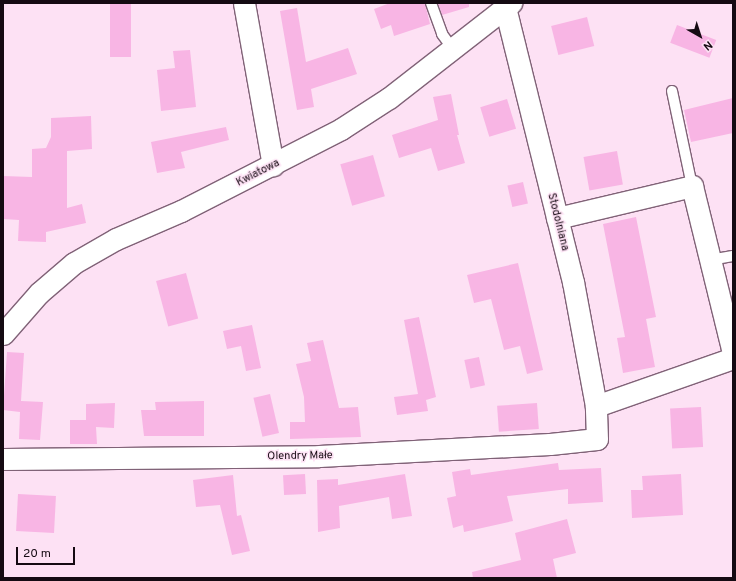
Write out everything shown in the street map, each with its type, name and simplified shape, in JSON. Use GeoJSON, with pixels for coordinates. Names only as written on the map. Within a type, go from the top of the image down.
{"type":"FeatureCollection","features":[{"type":"Feature","properties":{"kind":"street"},"geometry":{"type":"LineString","coordinates":[[244,3],[273,165]]}},
{"type":"Feature","properties":{"kind":"street","name":"Kwiatowa"},"geometry":{"type":"LineString","coordinates":[[3,334],[39,293],[74,263],[116,239],[182,211],[273,165],[364,115],[507,5]]}},
{"type":"Feature","properties":{"kind":"street","name":"Stodolniana"},"geometry":{"type":"LineString","coordinates":[[507,5],[573,282],[596,406],[597,439]]}},
{"type":"Feature","properties":{"kind":"street"},"geometry":{"type":"LineString","coordinates":[[557,218],[692,186],[733,353]]}},
{"type":"Feature","properties":{"kind":"street"},"geometry":{"type":"LineString","coordinates":[[596,406],[733,358]]}},
{"type":"Feature","properties":{"kind":"street","name":"Olendry Małe"},"geometry":{"type":"LineString","coordinates":[[3,459],[319,456],[550,444],[597,439]]}},
{"type":"Feature","properties":{"kind":"lane"},"geometry":{"type":"LineString","coordinates":[[431,3],[442,34],[452,48]]}},
{"type":"Feature","properties":{"kind":"lane"},"geometry":{"type":"LineString","coordinates":[[672,91],[692,186]]}},
{"type":"Feature","properties":{"kind":"lane"},"geometry":{"type":"LineString","coordinates":[[710,260],[733,256]]}},
{"type":"Feature","properties":{"kind":"building"},"geometry":{"type":"Polygon","coordinates":[[[110,3],[131,3],[131,57],[110,57],[110,3]]]}},
{"type":"Feature","properties":{"kind":"building"},"geometry":{"type":"Polygon","coordinates":[[[390,3],[425,3],[430,24],[394,36],[391,25],[381,29],[374,9],[390,3]]]}},
{"type":"Feature","properties":{"kind":"building"},"geometry":{"type":"Polygon","coordinates":[[[438,3],[469,3],[469,7],[442,15],[438,3]]]}},
{"type":"Feature","properties":{"kind":"building"},"geometry":{"type":"Polygon","coordinates":[[[297,8],[306,62],[348,48],[357,74],[311,89],[314,107],[297,110],[280,11],[297,8]]]}},
{"type":"Feature","properties":{"kind":"building"},"geometry":{"type":"Polygon","coordinates":[[[587,17],[594,46],[558,55],[551,26],[587,17]]]}},
{"type":"Feature","properties":{"kind":"building"},"geometry":{"type":"Polygon","coordinates":[[[677,25],[716,40],[709,58],[670,43],[677,25]]]}},
{"type":"Feature","properties":{"kind":"building"},"geometry":{"type":"Polygon","coordinates":[[[190,50],[196,107],[161,111],[157,70],[175,68],[173,51],[190,50]]]}},
{"type":"Feature","properties":{"kind":"building"},"geometry":{"type":"Polygon","coordinates":[[[451,94],[459,135],[457,135],[465,163],[438,171],[431,148],[399,158],[392,135],[438,120],[433,97],[451,94]]]}},
{"type":"Feature","properties":{"kind":"building"},"geometry":{"type":"Polygon","coordinates":[[[733,98],[733,133],[691,142],[684,110],[733,98]]]}},
{"type":"Feature","properties":{"kind":"building"},"geometry":{"type":"Polygon","coordinates":[[[507,99],[516,129],[489,137],[480,107],[507,99]]]}},
{"type":"Feature","properties":{"kind":"building"},"geometry":{"type":"Polygon","coordinates":[[[91,116],[92,149],[67,151],[67,208],[82,204],[86,223],[46,232],[46,242],[18,241],[19,220],[3,219],[3,176],[32,177],[32,149],[46,148],[51,137],[51,118],[91,116]]]}},
{"type":"Feature","properties":{"kind":"building"},"geometry":{"type":"Polygon","coordinates":[[[226,127],[229,140],[181,152],[185,168],[157,173],[151,142],[226,127]]]}},
{"type":"Feature","properties":{"kind":"building"},"geometry":{"type":"Polygon","coordinates":[[[617,151],[623,184],[589,190],[584,157],[617,151]]]}},
{"type":"Feature","properties":{"kind":"building"},"geometry":{"type":"Polygon","coordinates":[[[373,155],[385,196],[352,206],[340,164],[373,155]]]}},
{"type":"Feature","properties":{"kind":"building"},"geometry":{"type":"Polygon","coordinates":[[[523,182],[528,203],[512,207],[507,186],[523,182]]]}},
{"type":"Feature","properties":{"kind":"building"},"geometry":{"type":"Polygon","coordinates":[[[636,217],[656,317],[646,319],[655,367],[623,373],[617,338],[625,337],[603,224],[636,217]]]}},
{"type":"Feature","properties":{"kind":"building"},"geometry":{"type":"Polygon","coordinates":[[[518,263],[543,370],[527,374],[520,346],[504,350],[491,299],[474,303],[467,275],[518,263]]]}},
{"type":"Feature","properties":{"kind":"building"},"geometry":{"type":"Polygon","coordinates":[[[186,273],[198,318],[168,326],[156,281],[186,273]]]}},
{"type":"Feature","properties":{"kind":"building"},"geometry":{"type":"Polygon","coordinates":[[[419,317],[436,397],[426,400],[428,411],[397,415],[394,397],[418,394],[404,320],[419,317]]]}},
{"type":"Feature","properties":{"kind":"building"},"geometry":{"type":"Polygon","coordinates":[[[252,325],[261,368],[246,371],[241,346],[227,349],[223,331],[252,325]]]}},
{"type":"Feature","properties":{"kind":"building"},"geometry":{"type":"Polygon","coordinates":[[[323,340],[339,408],[358,407],[361,437],[290,439],[290,422],[305,422],[304,397],[296,364],[311,361],[307,343],[323,340]]]}},
{"type":"Feature","properties":{"kind":"building"},"geometry":{"type":"Polygon","coordinates":[[[7,352],[24,353],[21,401],[43,402],[40,440],[19,439],[20,412],[3,410],[7,352]]]}},
{"type":"Feature","properties":{"kind":"building"},"geometry":{"type":"Polygon","coordinates":[[[479,357],[485,385],[470,388],[464,360],[479,357]]]}},
{"type":"Feature","properties":{"kind":"building"},"geometry":{"type":"Polygon","coordinates":[[[270,394],[279,433],[262,437],[253,398],[270,394]]]}},
{"type":"Feature","properties":{"kind":"building"},"geometry":{"type":"Polygon","coordinates":[[[204,401],[204,436],[144,436],[141,410],[156,410],[155,402],[204,401]]]}},
{"type":"Feature","properties":{"kind":"building"},"geometry":{"type":"Polygon","coordinates":[[[115,403],[114,428],[96,427],[97,444],[70,444],[70,420],[86,420],[86,404],[115,403]]]}},
{"type":"Feature","properties":{"kind":"building"},"geometry":{"type":"Polygon","coordinates":[[[537,403],[539,429],[499,432],[497,406],[537,403]]]}},
{"type":"Feature","properties":{"kind":"building"},"geometry":{"type":"Polygon","coordinates":[[[701,407],[703,447],[672,449],[670,409],[701,407]]]}},
{"type":"Feature","properties":{"kind":"building"},"geometry":{"type":"Polygon","coordinates":[[[558,463],[559,470],[601,468],[603,502],[568,504],[568,489],[507,496],[513,521],[464,532],[463,525],[453,528],[447,498],[456,496],[452,472],[470,469],[471,475],[558,463]]]}},
{"type":"Feature","properties":{"kind":"building"},"geometry":{"type":"Polygon","coordinates":[[[305,474],[306,494],[284,495],[283,475],[305,474]]]}},
{"type":"Feature","properties":{"kind":"building"},"geometry":{"type":"Polygon","coordinates":[[[405,474],[412,516],[392,519],[389,497],[339,506],[340,528],[318,532],[317,480],[338,479],[338,485],[405,474]]]}},
{"type":"Feature","properties":{"kind":"building"},"geometry":{"type":"Polygon","coordinates":[[[681,474],[683,515],[632,518],[631,490],[643,490],[642,476],[681,474]]]}},
{"type":"Feature","properties":{"kind":"building"},"geometry":{"type":"Polygon","coordinates":[[[233,475],[237,516],[241,515],[250,551],[232,555],[220,505],[196,507],[193,480],[233,475]]]}},
{"type":"Feature","properties":{"kind":"building"},"geometry":{"type":"Polygon","coordinates":[[[18,494],[56,496],[54,533],[16,531],[18,494]]]}},
{"type":"Feature","properties":{"kind":"building"},"geometry":{"type":"Polygon","coordinates":[[[567,519],[576,553],[553,559],[557,578],[473,578],[472,572],[521,560],[515,533],[567,519]]]}}]}
